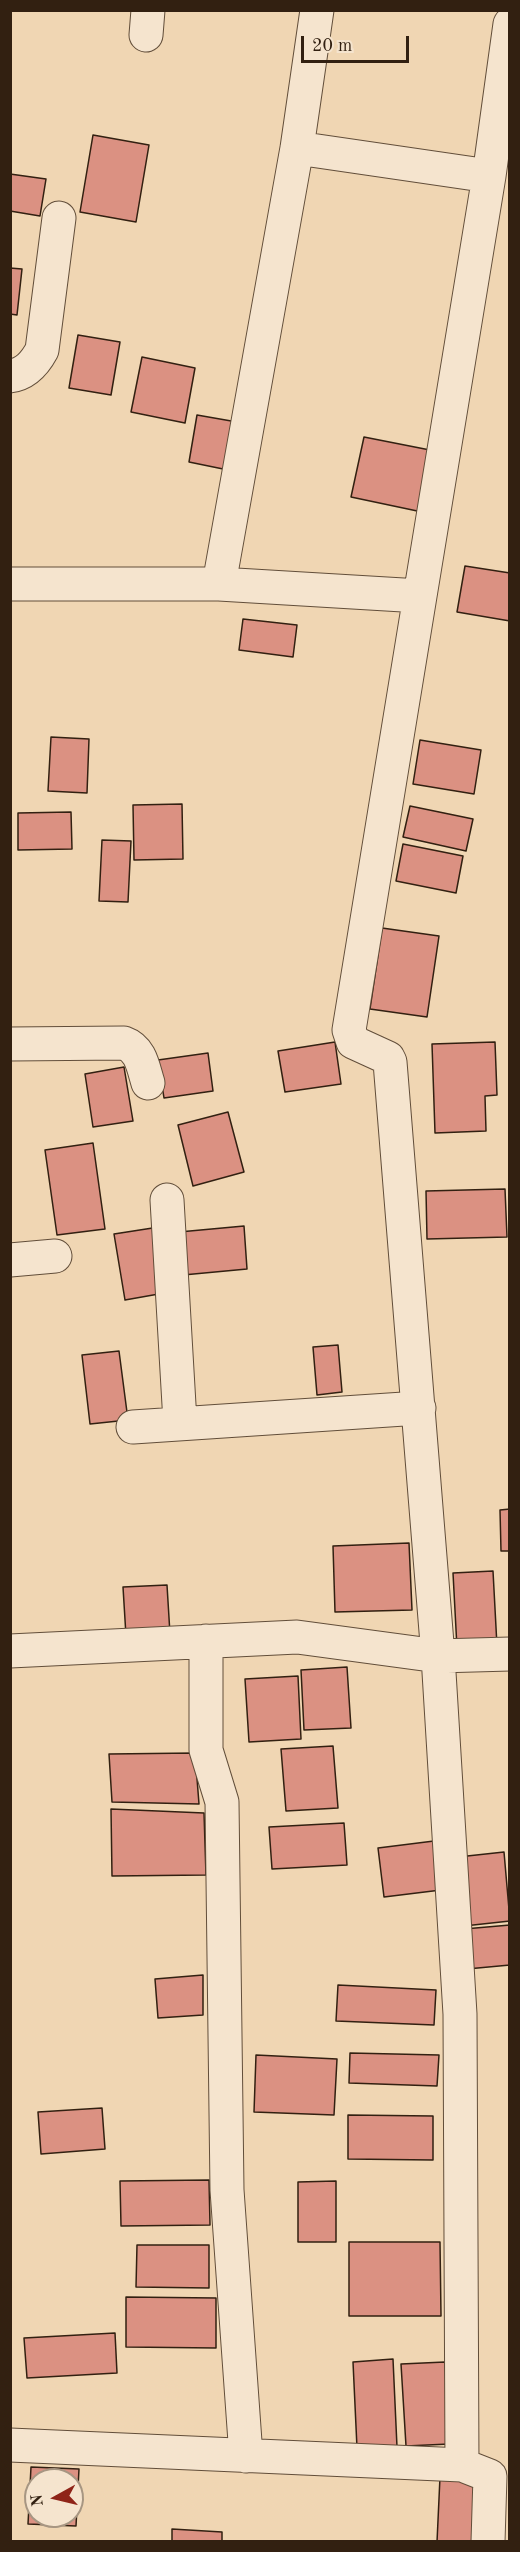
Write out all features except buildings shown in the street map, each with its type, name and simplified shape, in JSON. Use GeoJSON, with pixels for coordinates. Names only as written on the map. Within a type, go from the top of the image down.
{"type":"FeatureCollection","features":[{"type":"Feature","properties":{"kind":"street"},"geometry":{"type":"LineString","coordinates":[[219,584],[297,148],[317,10]]}},
{"type":"Feature","properties":{"kind":"street"},"geometry":{"type":"LineString","coordinates":[[462,2465],[460,2014],[438,1656],[390,1062],[388,1058],[353,1042],[349,1030],[489,176],[510,24]]}},
{"type":"Feature","properties":{"kind":"street"},"geometry":{"type":"LineString","coordinates":[[297,148],[489,176]]}},
{"type":"Feature","properties":{"kind":"street"},"geometry":{"type":"LineString","coordinates":[[10,376],[15,376],[33,366],[42,350],[59,218]]}},
{"type":"Feature","properties":{"kind":"street"},"geometry":{"type":"LineString","coordinates":[[10,584],[219,584],[420,596]]}},
{"type":"Feature","properties":{"kind":"street"},"geometry":{"type":"LineString","coordinates":[[10,1044],[124,1043],[132,1046],[138,1052],[148,1083]]}},
{"type":"Feature","properties":{"kind":"street"},"geometry":{"type":"LineString","coordinates":[[167,1200],[180,1422]]}},
{"type":"Feature","properties":{"kind":"street"},"geometry":{"type":"LineString","coordinates":[[10,1260],[55,1256]]}},
{"type":"Feature","properties":{"kind":"street"},"geometry":{"type":"LineString","coordinates":[[133,1427],[180,1422],[418,1408]]}},
{"type":"Feature","properties":{"kind":"street"},"geometry":{"type":"LineString","coordinates":[[10,1651],[297,1637],[438,1656],[510,1654]]}},
{"type":"Feature","properties":{"kind":"street"},"geometry":{"type":"LineString","coordinates":[[206,1641],[206,1750],[222,1802],[227,2190],[246,2456]]}},
{"type":"Feature","properties":{"kind":"street"},"geometry":{"type":"LineString","coordinates":[[10,2445],[462,2465],[490,2476],[488,2541]]}}]}
